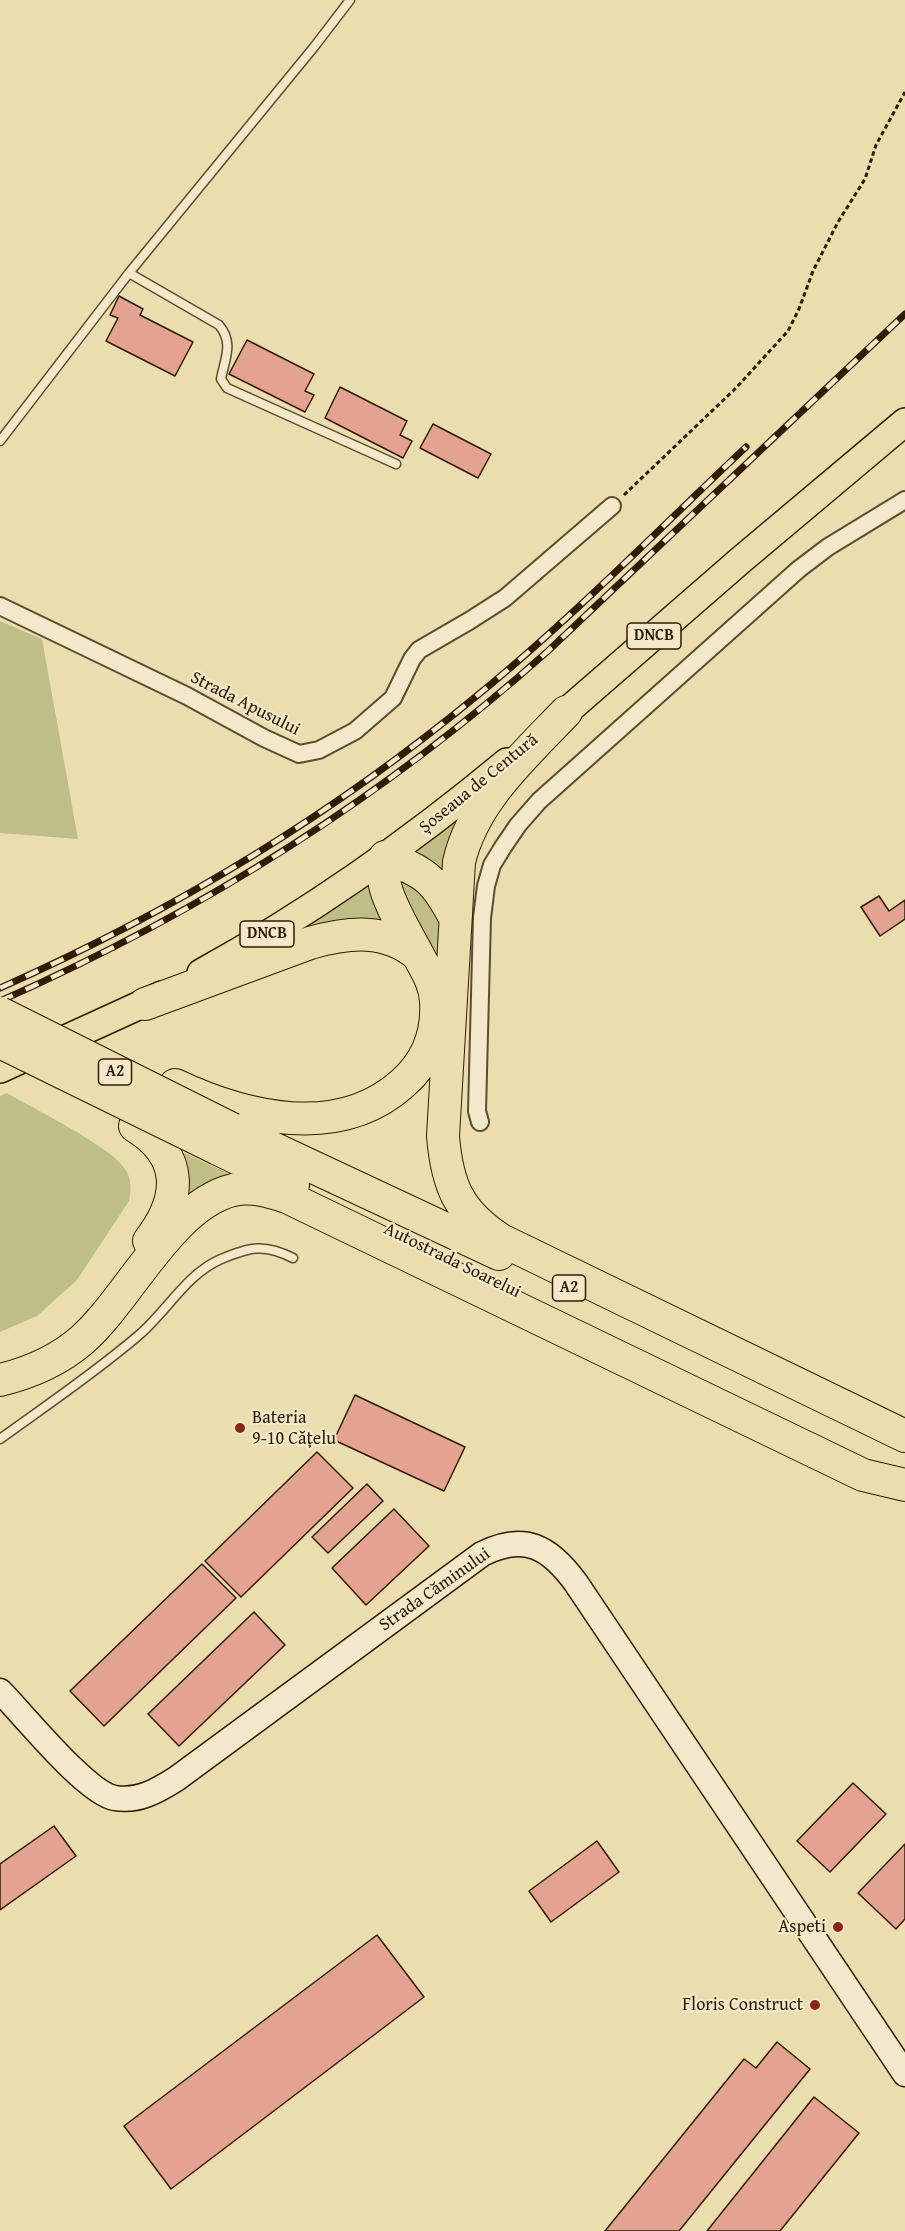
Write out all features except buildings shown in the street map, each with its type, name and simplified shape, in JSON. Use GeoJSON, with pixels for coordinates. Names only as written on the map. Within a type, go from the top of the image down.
{"type":"FeatureCollection","features":[{"type":"Feature","properties":{"kind":"highway"},"geometry":{"type":"LineString","coordinates":[[566,712],[487,800],[463,842],[459,862],[456,918],[466,969],[443,1136],[450,1180],[465,1211],[488,1232],[501,1240],[905,1436]]}},
{"type":"Feature","properties":{"kind":"highway"},"geometry":{"type":"LineString","coordinates":[[0,996],[211,1101],[232,1130],[276,1117],[334,1116],[363,1109],[375,1103],[393,1092],[409,1078],[428,1051],[436,1015],[434,988],[430,976],[386,888],[385,857],[426,876],[445,898],[456,918]]}},
{"type":"Feature","properties":{"kind":"highway"},"geometry":{"type":"LineString","coordinates":[[145,1004],[333,936],[357,933],[376,935],[407,946],[418,955]]}},
{"type":"Feature","properties":{"kind":"highway","name":"Autostrada Soarelui"},"geometry":{"type":"LineString","coordinates":[[0,1013],[232,1130],[905,1449]]}},
{"type":"Feature","properties":{"kind":"highway","name":"Autostrada Soarelui"},"geometry":{"type":"LineString","coordinates":[[0,1042],[91,1088],[232,1130],[905,1480]]}},
{"type":"Feature","properties":{"kind":"highway"},"geometry":{"type":"LineString","coordinates":[[0,1055],[135,1126],[161,1147],[171,1165],[173,1189],[166,1215],[158,1229],[78,1326],[51,1347],[0,1368]]}},
{"type":"Feature","properties":{"kind":"highway"},"geometry":{"type":"LineString","coordinates":[[0,1380],[44,1365],[82,1340],[105,1316],[175,1230],[205,1203],[233,1190],[260,1189],[297,1202],[863,1475],[905,1485]]}},
{"type":"Feature","properties":{"kind":"main road","name":"Șoseaua de Centură"},"geometry":{"type":"LineString","coordinates":[[0,1069],[145,1004],[244,948],[385,857],[463,798],[566,712],[905,422]]}},
{"type":"Feature","properties":{"kind":"street"},"geometry":{"type":"LineString","coordinates":[[480,1122],[477,1111],[466,969],[492,865],[518,825],[564,778],[799,569],[828,547],[905,500]]}},
{"type":"Feature","properties":{"kind":"street","name":"Strada Apusului"},"geometry":{"type":"LineString","coordinates":[[0,606],[187,696],[264,738],[299,754],[319,750],[355,731],[393,698],[412,659],[419,650],[505,598],[612,506]]}},
{"type":"Feature","properties":{"kind":"street","name":"Strada Căminului"},"geometry":{"type":"LineString","coordinates":[[0,1691],[74,1770],[99,1791],[112,1798],[142,1797],[176,1779],[482,1554],[504,1544],[516,1543],[539,1548],[560,1563],[576,1583],[905,2073]]}},
{"type":"Feature","properties":{"kind":"lane"},"geometry":{"type":"LineString","coordinates":[[0,441],[129,273],[350,0]]}},
{"type":"Feature","properties":{"kind":"lane"},"geometry":{"type":"LineString","coordinates":[[129,273],[219,325],[226,334],[228,345],[221,379],[227,388],[396,464]]}},
{"type":"Feature","properties":{"kind":"lane"},"geometry":{"type":"LineString","coordinates":[[0,1439],[142,1333],[199,1272],[239,1252],[260,1247],[276,1249],[293,1258]]}},
{"type":"Feature","properties":{"kind":"path"},"geometry":{"type":"LineString","coordinates":[[612,506],[736,388],[788,331],[837,222],[865,179],[876,145],[905,92]]}},
{"type":"Feature","properties":{"kind":"green space"},"geometry":{"type":"Polygon","coordinates":[[[0,621],[42,639],[78,839],[0,833],[0,621]]]}},
{"type":"Feature","properties":{"kind":"green space"},"geometry":{"type":"Polygon","coordinates":[[[456,816],[463,821],[447,883],[409,852],[456,816]]]}},
{"type":"Feature","properties":{"kind":"green space"},"geometry":{"type":"Polygon","coordinates":[[[393,874],[416,878],[442,926],[438,955],[434,958],[393,874]]]}},
{"type":"Feature","properties":{"kind":"green space"},"geometry":{"type":"Polygon","coordinates":[[[370,885],[394,921],[279,941],[368,886],[370,885]]]}},
{"type":"Feature","properties":{"kind":"green space"},"geometry":{"type":"Polygon","coordinates":[[[7,1093],[105,1150],[125,1169],[130,1181],[130,1189],[129,1201],[77,1280],[37,1316],[0,1332],[0,1096],[7,1093]]]}},
{"type":"Feature","properties":{"kind":"green space"},"geometry":{"type":"Polygon","coordinates":[[[176,1149],[227,1173],[230,1175],[189,1204],[176,1149]]]}},
{"type":"Feature","properties":{"kind":"railway"},"geometry":{"type":"LineString","coordinates":[[0,1001],[75,966],[219,890],[288,848],[421,755],[485,705],[548,651],[905,314]]}},
{"type":"Feature","properties":{"kind":"railway"},"geometry":{"type":"LineString","coordinates":[[0,988],[127,927],[189,893],[250,858],[367,780],[424,738],[514,665],[582,604],[746,447]]}},
{"type":"Feature","properties":{"kind":"place","name":"Bateria 9-10 Cățelu"},"geometry":{"type":"Point","coordinates":[240,1428]}},
{"type":"Feature","properties":{"kind":"place","name":"Aspeti"},"geometry":{"type":"Point","coordinates":[838,1927]}},
{"type":"Feature","properties":{"kind":"place","name":"Floris Construct"},"geometry":{"type":"Point","coordinates":[815,2005]}}]}
